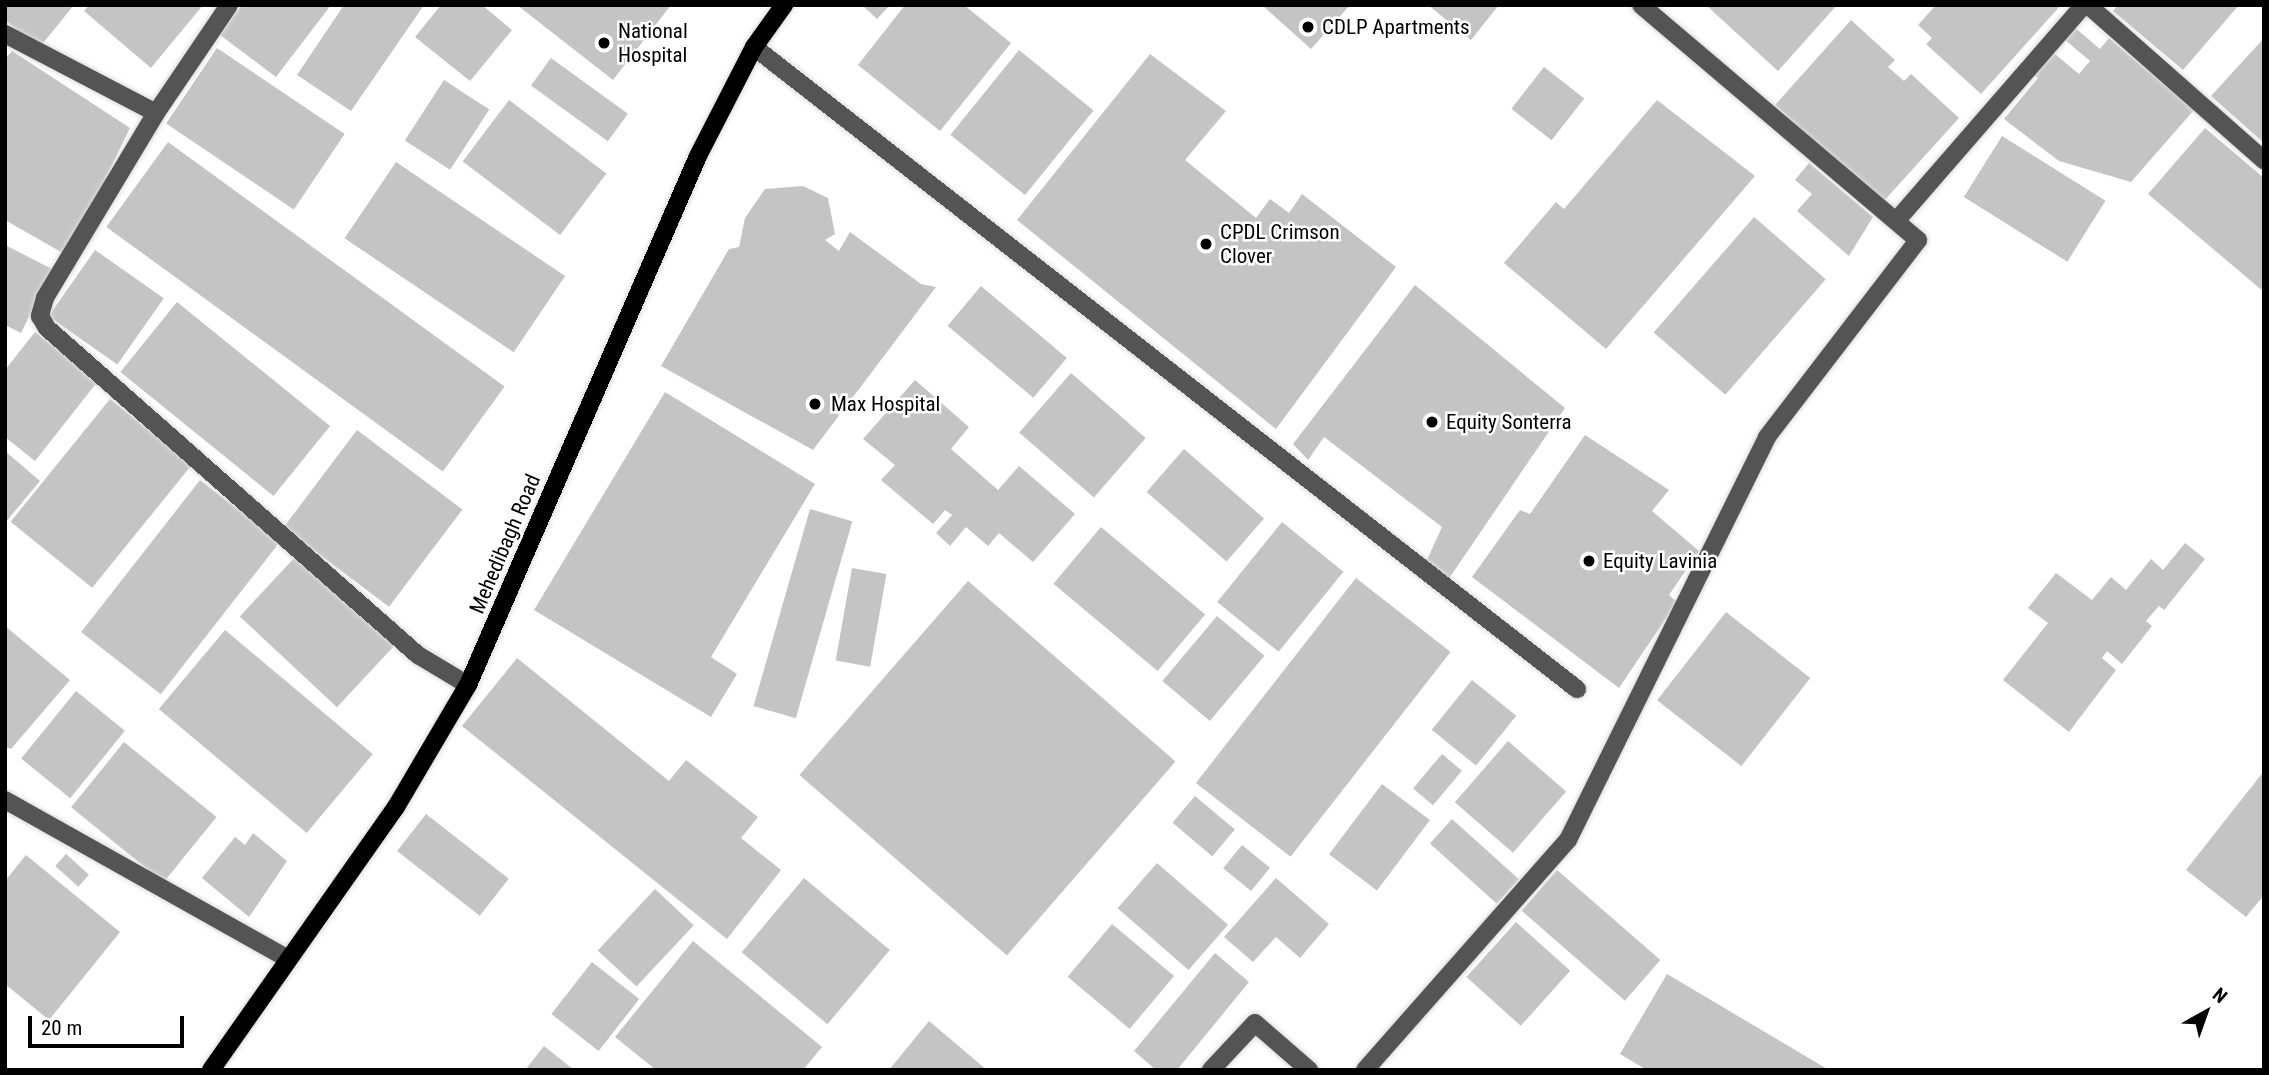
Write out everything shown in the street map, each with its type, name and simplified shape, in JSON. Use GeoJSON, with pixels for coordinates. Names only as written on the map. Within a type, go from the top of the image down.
{"type":"FeatureCollection","features":[{"type":"Feature","properties":{"kind":"main road","name":"Mehedibagh Road"},"geometry":{"type":"LineString","coordinates":[[211,1070],[286,958],[396,807],[468,685],[698,156],[754,47],[784,5]]}},
{"type":"Feature","properties":{"kind":"street"},"geometry":{"type":"LineString","coordinates":[[229,5],[156,113],[45,299],[40,316],[47,328],[418,655],[468,685]]}},
{"type":"Feature","properties":{"kind":"street"},"geometry":{"type":"LineString","coordinates":[[1365,1070],[1568,840],[1767,437],[1916,244],[1897,220],[1641,5]]}},
{"type":"Feature","properties":{"kind":"street"},"geometry":{"type":"LineString","coordinates":[[1897,220],[2086,5],[2264,160]]}},
{"type":"Feature","properties":{"kind":"street"},"geometry":{"type":"LineString","coordinates":[[5,34],[156,113]]}},
{"type":"Feature","properties":{"kind":"street"},"geometry":{"type":"LineString","coordinates":[[754,47],[1577,690]]}},
{"type":"Feature","properties":{"kind":"street"},"geometry":{"type":"LineString","coordinates":[[5,800],[286,958]]}},
{"type":"Feature","properties":{"kind":"street"},"geometry":{"type":"LineString","coordinates":[[1211,1070],[1255,1023],[1309,1070]]}},
{"type":"Feature","properties":{"kind":"building"},"geometry":{"type":"Polygon","coordinates":[[[5,5],[74,5],[39,48],[5,20],[5,5]]]}},
{"type":"Feature","properties":{"kind":"building"},"geometry":{"type":"Polygon","coordinates":[[[89,5],[203,5],[151,68],[84,11],[89,5]]]}},
{"type":"Feature","properties":{"kind":"building"},"geometry":{"type":"Polygon","coordinates":[[[242,5],[331,5],[276,77],[220,35],[242,5]]]}},
{"type":"Feature","properties":{"kind":"building"},"geometry":{"type":"Polygon","coordinates":[[[344,5],[424,5],[351,111],[297,75],[344,5]]]}},
{"type":"Feature","properties":{"kind":"building"},"geometry":{"type":"Polygon","coordinates":[[[441,5],[482,5],[512,30],[470,81],[415,37],[441,5]]]}},
{"type":"Feature","properties":{"kind":"building","name":"National Hospital"},"geometry":{"type":"Polygon","coordinates":[[[517,5],[671,5],[613,80],[517,5]]]}},
{"type":"Feature","properties":{"kind":"building"},"geometry":{"type":"Polygon","coordinates":[[[862,5],[890,5],[877,19],[862,5]]]}},
{"type":"Feature","properties":{"kind":"building"},"geometry":{"type":"Polygon","coordinates":[[[905,5],[964,5],[1011,43],[940,131],[858,65],[905,5]]]}},
{"type":"Feature","properties":{"kind":"building","name":"CDLP Apartments"},"geometry":{"type":"Polygon","coordinates":[[[1262,5],[1350,5],[1311,49],[1262,5]]]}},
{"type":"Feature","properties":{"kind":"building"},"geometry":{"type":"Polygon","coordinates":[[[1428,5],[1499,5],[1471,40],[1428,5]]]}},
{"type":"Feature","properties":{"kind":"building"},"geometry":{"type":"Polygon","coordinates":[[[1706,5],[1837,5],[1778,71],[1706,5]]]}},
{"type":"Feature","properties":{"kind":"building"},"geometry":{"type":"Polygon","coordinates":[[[1936,5],[2061,5],[1981,94],[1926,44],[1932,38],[1918,25],[1936,5]]]}},
{"type":"Feature","properties":{"kind":"building"},"geometry":{"type":"Polygon","coordinates":[[[2118,5],[2239,5],[2183,70],[2113,11],[2118,5]]]}},
{"type":"Feature","properties":{"kind":"building"},"geometry":{"type":"Polygon","coordinates":[[[1851,20],[1895,60],[1888,67],[1904,81],[1911,74],[1959,118],[1882,203],[1775,105],[1851,20]]]}},
{"type":"Feature","properties":{"kind":"building"},"geometry":{"type":"Polygon","coordinates":[[[2074,27],[2100,49],[2109,38],[2194,110],[2131,182],[2059,161],[2004,119],[2038,78],[2031,73],[2050,50],[2079,74],[2090,61],[2064,39],[2074,27]]]}},
{"type":"Feature","properties":{"kind":"building"},"geometry":{"type":"Polygon","coordinates":[[[2264,38],[2264,143],[2211,96],[2264,38]]]}},
{"type":"Feature","properties":{"kind":"building"},"geometry":{"type":"Polygon","coordinates":[[[217,48],[345,134],[294,210],[166,123],[217,48]]]}},
{"type":"Feature","properties":{"kind":"building"},"geometry":{"type":"Polygon","coordinates":[[[1019,50],[1094,110],[1025,195],[950,135],[1019,50]]]}},
{"type":"Feature","properties":{"kind":"building"},"geometry":{"type":"Polygon","coordinates":[[[12,51],[130,128],[68,256],[5,220],[5,59],[12,51]]]}},
{"type":"Feature","properties":{"kind":"building","name":"CPDL Crimson Clover"},"geometry":{"type":"Polygon","coordinates":[[[1150,54],[1226,111],[1185,160],[1256,218],[1270,199],[1289,213],[1302,194],[1396,267],[1276,429],[1017,220],[1150,54]]]}},
{"type":"Feature","properties":{"kind":"building"},"geometry":{"type":"Polygon","coordinates":[[[551,58],[628,114],[608,141],[531,86],[551,58]]]}},
{"type":"Feature","properties":{"kind":"building"},"geometry":{"type":"Polygon","coordinates":[[[1544,67],[1584,98],[1552,140],[1511,109],[1544,67]]]}},
{"type":"Feature","properties":{"kind":"building"},"geometry":{"type":"Polygon","coordinates":[[[444,80],[489,109],[450,170],[405,140],[444,80]]]}},
{"type":"Feature","properties":{"kind":"building"},"geometry":{"type":"Polygon","coordinates":[[[509,100],[606,173],[560,235],[463,161],[509,100]]]}},
{"type":"Feature","properties":{"kind":"building"},"geometry":{"type":"Polygon","coordinates":[[[1657,100],[1755,176],[1606,349],[1504,263],[1556,202],[1564,209],[1657,100]]]}},
{"type":"Feature","properties":{"kind":"building"},"geometry":{"type":"Polygon","coordinates":[[[2205,128],[2264,178],[2264,292],[2148,194],[2205,128]]]}},
{"type":"Feature","properties":{"kind":"building"},"geometry":{"type":"Polygon","coordinates":[[[2002,136],[2105,201],[2067,262],[1964,197],[2002,136]]]}},
{"type":"Feature","properties":{"kind":"building"},"geometry":{"type":"Polygon","coordinates":[[[168,142],[505,387],[443,471],[106,227],[168,142]]]}},
{"type":"Feature","properties":{"kind":"building"},"geometry":{"type":"Polygon","coordinates":[[[396,162],[565,276],[514,352],[345,238],[396,162]]]}},
{"type":"Feature","properties":{"kind":"building"},"geometry":{"type":"Polygon","coordinates":[[[1809,163],[1873,217],[1849,256],[1797,211],[1812,194],[1795,180],[1809,163]]]}},
{"type":"Feature","properties":{"kind":"building"},"geometry":{"type":"Polygon","coordinates":[[[803,186],[828,198],[835,234],[825,240],[839,251],[850,232],[921,284],[936,287],[813,450],[661,366],[729,249],[739,247],[745,218],[765,189],[803,186]]]}},
{"type":"Feature","properties":{"kind":"building"},"geometry":{"type":"Polygon","coordinates":[[[1754,217],[1826,279],[1725,395],[1654,332],[1754,217]]]}},
{"type":"Feature","properties":{"kind":"building"},"geometry":{"type":"Polygon","coordinates":[[[5,245],[52,269],[21,333],[5,325],[5,245]]]}},
{"type":"Feature","properties":{"kind":"building"},"geometry":{"type":"Polygon","coordinates":[[[95,250],[164,298],[117,365],[49,316],[95,250]]]}},
{"type":"Feature","properties":{"kind":"building","name":"Equity Sonterra"},"geometry":{"type":"Polygon","coordinates":[[[1415,285],[1565,408],[1448,580],[1426,562],[1442,527],[1324,437],[1308,460],[1293,444],[1415,285]]]}},
{"type":"Feature","properties":{"kind":"building"},"geometry":{"type":"Polygon","coordinates":[[[981,286],[1067,358],[1033,398],[948,326],[981,286]]]}},
{"type":"Feature","properties":{"kind":"building"},"geometry":{"type":"Polygon","coordinates":[[[177,302],[330,426],[273,496],[120,372],[177,302]]]}},
{"type":"Feature","properties":{"kind":"building"},"geometry":{"type":"Polygon","coordinates":[[[35,332],[98,381],[35,461],[5,437],[5,370],[35,332]]]}},
{"type":"Feature","properties":{"kind":"building"},"geometry":{"type":"Polygon","coordinates":[[[1071,373],[1146,438],[1094,498],[1019,433],[1071,373]]]}},
{"type":"Feature","properties":{"kind":"building"},"geometry":{"type":"Polygon","coordinates":[[[915,380],[969,427],[951,449],[998,490],[1019,466],[1075,514],[1033,562],[999,533],[988,546],[966,527],[950,546],[936,533],[952,515],[945,510],[933,524],[881,480],[895,465],[863,439],[915,380]]]}},
{"type":"Feature","properties":{"kind":"building"},"geometry":{"type":"Polygon","coordinates":[[[665,392],[815,484],[711,657],[737,674],[711,717],[534,610],[665,392]]]}},
{"type":"Feature","properties":{"kind":"building"},"geometry":{"type":"Polygon","coordinates":[[[110,399],[192,465],[92,588],[11,522],[110,399]]]}},
{"type":"Feature","properties":{"kind":"building"},"geometry":{"type":"Polygon","coordinates":[[[357,430],[462,509],[389,607],[284,527],[357,430]]]}},
{"type":"Feature","properties":{"kind":"building","name":"Equity Lavinia"},"geometry":{"type":"Polygon","coordinates":[[[1585,435],[1669,490],[1652,511],[1699,551],[1669,595],[1677,602],[1619,688],[1472,577],[1520,510],[1530,514],[1585,435]]]}},
{"type":"Feature","properties":{"kind":"building"},"geometry":{"type":"Polygon","coordinates":[[[1184,449],[1264,519],[1227,562],[1147,492],[1184,449]]]}},
{"type":"Feature","properties":{"kind":"building"},"geometry":{"type":"Polygon","coordinates":[[[5,451],[40,481],[5,523],[5,451]]]}},
{"type":"Feature","properties":{"kind":"building"},"geometry":{"type":"Polygon","coordinates":[[[200,480],[280,542],[161,694],[81,632],[200,480]]]}},
{"type":"Feature","properties":{"kind":"building"},"geometry":{"type":"Polygon","coordinates":[[[810,509],[852,521],[796,718],[753,706],[810,509]]]}},
{"type":"Feature","properties":{"kind":"building"},"geometry":{"type":"Polygon","coordinates":[[[1282,522],[1343,572],[1279,652],[1217,602],[1282,522]]]}},
{"type":"Feature","properties":{"kind":"building"},"geometry":{"type":"Polygon","coordinates":[[[1101,527],[1205,614],[1158,671],[1053,584],[1101,527]]]}},
{"type":"Feature","properties":{"kind":"building"},"geometry":{"type":"Polygon","coordinates":[[[2185,543],[2205,559],[2164,610],[2159,606],[2146,621],[2152,626],[2122,664],[2107,651],[2102,658],[2116,670],[2069,732],[2003,680],[2048,623],[2028,608],[2056,573],[2092,600],[2111,577],[2126,590],[2151,559],[2163,570],[2185,543]]]}},
{"type":"Feature","properties":{"kind":"building"},"geometry":{"type":"Polygon","coordinates":[[[297,555],[394,646],[337,707],[240,616],[297,555]]]}},
{"type":"Feature","properties":{"kind":"building"},"geometry":{"type":"Polygon","coordinates":[[[852,568],[886,574],[870,667],[836,661],[852,568]]]}},
{"type":"Feature","properties":{"kind":"building"},"geometry":{"type":"Polygon","coordinates":[[[1356,578],[1451,652],[1290,857],[1196,783],[1356,578]]]}},
{"type":"Feature","properties":{"kind":"building"},"geometry":{"type":"Polygon","coordinates":[[[968,581],[1176,761],[1007,955],[799,775],[968,581]]]}},
{"type":"Feature","properties":{"kind":"building"},"geometry":{"type":"Polygon","coordinates":[[[1726,612],[1810,678],[1741,766],[1657,700],[1726,612]]]}},
{"type":"Feature","properties":{"kind":"building"},"geometry":{"type":"Polygon","coordinates":[[[1217,616],[1264,656],[1210,721],[1162,681],[1217,616]]]}},
{"type":"Feature","properties":{"kind":"building"},"geometry":{"type":"Polygon","coordinates":[[[5,626],[70,680],[11,749],[5,747],[5,626]]]}},
{"type":"Feature","properties":{"kind":"building"},"geometry":{"type":"Polygon","coordinates":[[[225,630],[373,754],[307,833],[159,709],[225,630]]]}},
{"type":"Feature","properties":{"kind":"building"},"geometry":{"type":"Polygon","coordinates":[[[517,658],[669,781],[686,760],[758,817],[741,838],[781,870],[727,939],[462,726],[517,658]]]}},
{"type":"Feature","properties":{"kind":"building"},"geometry":{"type":"Polygon","coordinates":[[[1472,680],[1516,716],[1476,766],[1432,730],[1472,680]]]}},
{"type":"Feature","properties":{"kind":"building"},"geometry":{"type":"Polygon","coordinates":[[[76,691],[125,731],[70,798],[21,759],[76,691]]]}},
{"type":"Feature","properties":{"kind":"building"},"geometry":{"type":"Polygon","coordinates":[[[1508,741],[1566,792],[1513,853],[1455,802],[1508,741]]]}},
{"type":"Feature","properties":{"kind":"building"},"geometry":{"type":"Polygon","coordinates":[[[124,742],[216,817],[164,882],[71,807],[124,742]]]}},
{"type":"Feature","properties":{"kind":"building"},"geometry":{"type":"Polygon","coordinates":[[[1442,754],[1462,771],[1433,805],[1413,788],[1442,754]]]}},
{"type":"Feature","properties":{"kind":"building"},"geometry":{"type":"Polygon","coordinates":[[[2264,771],[2264,895],[2246,917],[2186,870],[2264,771]]]}},
{"type":"Feature","properties":{"kind":"building"},"geometry":{"type":"Polygon","coordinates":[[[1382,784],[1430,820],[1377,890],[1329,854],[1382,784]]]}},
{"type":"Feature","properties":{"kind":"building"},"geometry":{"type":"Polygon","coordinates":[[[1195,796],[1235,829],[1212,856],[1173,823],[1195,796]]]}},
{"type":"Feature","properties":{"kind":"building"},"geometry":{"type":"Polygon","coordinates":[[[426,814],[509,879],[480,916],[397,851],[426,814]]]}},
{"type":"Feature","properties":{"kind":"building"},"geometry":{"type":"Polygon","coordinates":[[[1452,819],[1519,879],[1497,904],[1430,844],[1452,819]]]}},
{"type":"Feature","properties":{"kind":"building"},"geometry":{"type":"Polygon","coordinates":[[[253,833],[287,861],[249,917],[202,878],[235,837],[245,845],[253,833]]]}},
{"type":"Feature","properties":{"kind":"building"},"geometry":{"type":"Polygon","coordinates":[[[1242,845],[1270,868],[1251,891],[1223,868],[1242,845]]]}},
{"type":"Feature","properties":{"kind":"building"},"geometry":{"type":"Polygon","coordinates":[[[66,854],[89,875],[78,887],[55,866],[66,854]]]}},
{"type":"Feature","properties":{"kind":"building"},"geometry":{"type":"Polygon","coordinates":[[[26,855],[120,932],[49,1020],[5,984],[5,881],[26,855]]]}},
{"type":"Feature","properties":{"kind":"building"},"geometry":{"type":"Polygon","coordinates":[[[1157,863],[1228,925],[1189,970],[1118,908],[1157,863]]]}},
{"type":"Feature","properties":{"kind":"building"},"geometry":{"type":"Polygon","coordinates":[[[1557,870],[1660,960],[1625,1001],[1522,911],[1557,870]]]}},
{"type":"Feature","properties":{"kind":"building"},"geometry":{"type":"Polygon","coordinates":[[[804,878],[890,950],[827,1024],[742,952],[804,878]]]}},
{"type":"Feature","properties":{"kind":"building"},"geometry":{"type":"Polygon","coordinates":[[[1276,878],[1329,924],[1300,958],[1276,937],[1253,962],[1224,937],[1276,878]]]}},
{"type":"Feature","properties":{"kind":"building"},"geometry":{"type":"Polygon","coordinates":[[[655,889],[694,925],[636,987],[598,950],[655,889]]]}},
{"type":"Feature","properties":{"kind":"building"},"geometry":{"type":"Polygon","coordinates":[[[1516,922],[1570,971],[1521,1026],[1466,977],[1516,922]]]}},
{"type":"Feature","properties":{"kind":"building"},"geometry":{"type":"Polygon","coordinates":[[[1112,924],[1174,976],[1130,1029],[1068,977],[1112,924]]]}},
{"type":"Feature","properties":{"kind":"building"},"geometry":{"type":"Polygon","coordinates":[[[693,941],[822,1047],[803,1070],[656,1070],[615,1037],[693,941]]]}},
{"type":"Feature","properties":{"kind":"building"},"geometry":{"type":"Polygon","coordinates":[[[1215,953],[1249,982],[1177,1070],[1156,1070],[1134,1051],[1215,953]]]}},
{"type":"Feature","properties":{"kind":"building"},"geometry":{"type":"Polygon","coordinates":[[[592,962],[639,999],[599,1051],[551,1014],[592,962]]]}},
{"type":"Feature","properties":{"kind":"building"},"geometry":{"type":"Polygon","coordinates":[[[1667,974],[1829,1070],[1647,1070],[1620,1054],[1667,974]]]}},
{"type":"Feature","properties":{"kind":"building"},"geometry":{"type":"Polygon","coordinates":[[[929,1021],[987,1070],[889,1070],[929,1021]]]}},
{"type":"Feature","properties":{"kind":"building"},"geometry":{"type":"Polygon","coordinates":[[[544,1046],[574,1070],[525,1070],[544,1046]]]}},
{"type":"Feature","properties":{"kind":"place","name":"CDLP Apartments"},"geometry":{"type":"Point","coordinates":[1308,27]}},
{"type":"Feature","properties":{"kind":"place","name":"National Hospital"},"geometry":{"type":"Point","coordinates":[604,43]}},
{"type":"Feature","properties":{"kind":"place","name":"CPDL Crimson Clover"},"geometry":{"type":"Point","coordinates":[1206,244]}},
{"type":"Feature","properties":{"kind":"place","name":"Max Hospital"},"geometry":{"type":"Point","coordinates":[815,404]}},
{"type":"Feature","properties":{"kind":"place","name":"Equity Sonterra"},"geometry":{"type":"Point","coordinates":[1432,422]}},
{"type":"Feature","properties":{"kind":"place","name":"Equity Lavinia"},"geometry":{"type":"Point","coordinates":[1589,561]}}]}
